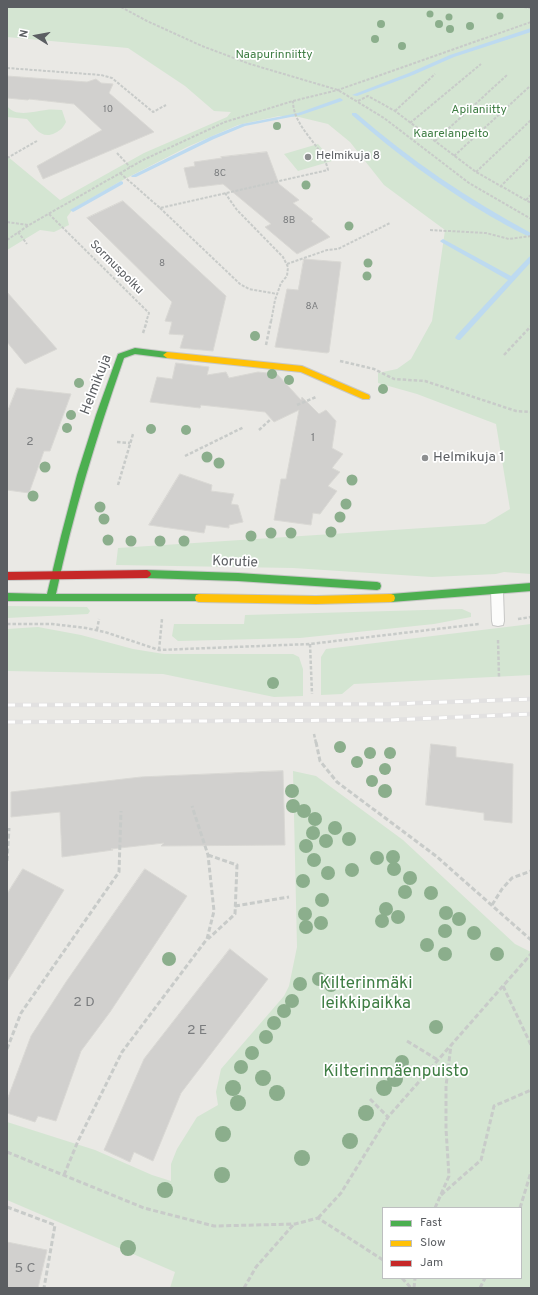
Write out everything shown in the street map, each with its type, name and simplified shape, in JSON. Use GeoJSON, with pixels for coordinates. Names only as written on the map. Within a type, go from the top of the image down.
{"type":"FeatureCollection","features":[{"type":"Feature","properties":{"kind":"street","name":"Helmikuja"},"geometry":{"type":"LineString","coordinates":[[51,597],[60,551],[106,396],[121,356],[135,351],[302,369],[366,397]]}},
{"type":"Feature","properties":{"kind":"street","name":"Korutie"},"geometry":{"type":"LineString","coordinates":[[7,576],[107,574],[250,577],[462,594]]}},
{"type":"Feature","properties":{"kind":"street","name":"Korutie"},"geometry":{"type":"LineString","coordinates":[[7,597],[236,598],[316,600],[408,598],[531,587]]}},
{"type":"Feature","properties":{"kind":"lane"},"geometry":{"type":"LineString","coordinates":[[497,591],[498,621]]}},
{"type":"Feature","properties":{"kind":"path"},"geometry":{"type":"LineString","coordinates":[[121,7],[147,21],[250,64],[338,90],[384,118],[469,183],[531,219]]}},
{"type":"Feature","properties":{"kind":"path"},"geometry":{"type":"LineString","coordinates":[[524,7],[531,8]]}},
{"type":"Feature","properties":{"kind":"path"},"geometry":{"type":"LineString","coordinates":[[7,240],[28,225],[130,167],[224,122],[338,90],[531,22]]}},
{"type":"Feature","properties":{"kind":"path"},"geometry":{"type":"LineString","coordinates":[[410,123],[481,64]]}},
{"type":"Feature","properties":{"kind":"path"},"geometry":{"type":"LineString","coordinates":[[7,68],[100,75],[112,78],[153,112],[166,105]]}},
{"type":"Feature","properties":{"kind":"path"},"geometry":{"type":"LineString","coordinates":[[395,111],[435,74]]}},
{"type":"Feature","properties":{"kind":"path"},"geometry":{"type":"LineString","coordinates":[[435,141],[507,75]]}},
{"type":"Feature","properties":{"kind":"path"},"geometry":{"type":"LineString","coordinates":[[454,156],[529,87]]}},
{"type":"Feature","properties":{"kind":"path"},"geometry":{"type":"LineString","coordinates":[[358,101],[368,96],[395,111],[476,172],[500,187],[531,203]]}},
{"type":"Feature","properties":{"kind":"path"},"geometry":{"type":"LineString","coordinates":[[160,208],[328,170],[326,159],[297,118],[293,108],[293,102]]}},
{"type":"Feature","properties":{"kind":"path"},"geometry":{"type":"LineString","coordinates":[[476,172],[531,120]]}},
{"type":"Feature","properties":{"kind":"path"},"geometry":{"type":"LineString","coordinates":[[7,158],[37,141]]}},
{"type":"Feature","properties":{"kind":"path"},"geometry":{"type":"LineString","coordinates":[[117,153],[130,167]]}},
{"type":"Feature","properties":{"kind":"path"},"geometry":{"type":"LineString","coordinates":[[500,187],[531,156]]}},
{"type":"Feature","properties":{"kind":"path"},"geometry":{"type":"LineString","coordinates":[[120,173],[160,208],[240,284],[249,289],[277,294]]}},
{"type":"Feature","properties":{"kind":"path"},"geometry":{"type":"LineString","coordinates":[[225,193],[237,210],[283,257],[288,267],[287,276],[281,283],[277,294],[266,348]]}},
{"type":"Feature","properties":{"kind":"path"},"geometry":{"type":"LineString","coordinates":[[526,200],[531,195]]}},
{"type":"Feature","properties":{"kind":"path","name":"Sormuspolku"},"geometry":{"type":"LineString","coordinates":[[49,214],[149,314],[141,337]]}},
{"type":"Feature","properties":{"kind":"path"},"geometry":{"type":"LineString","coordinates":[[7,222],[28,225]]}},
{"type":"Feature","properties":{"kind":"path"},"geometry":{"type":"LineString","coordinates":[[287,264],[327,250],[338,249],[390,223]]}},
{"type":"Feature","properties":{"kind":"path"},"geometry":{"type":"LineString","coordinates":[[430,230],[486,233],[509,240],[531,236]]}},
{"type":"Feature","properties":{"kind":"path"},"geometry":{"type":"LineString","coordinates":[[18,232],[27,244]]}},
{"type":"Feature","properties":{"kind":"path"},"geometry":{"type":"LineString","coordinates":[[504,355],[531,326]]}},
{"type":"Feature","properties":{"kind":"path"},"geometry":{"type":"LineString","coordinates":[[339,361],[374,369],[394,378],[425,381],[516,411],[531,412]]}},
{"type":"Feature","properties":{"kind":"path"},"geometry":{"type":"LineString","coordinates":[[297,405],[316,396]]}},
{"type":"Feature","properties":{"kind":"path"},"geometry":{"type":"LineString","coordinates":[[259,430],[271,419]]}},
{"type":"Feature","properties":{"kind":"path"},"geometry":{"type":"LineString","coordinates":[[185,456],[244,427]]}},
{"type":"Feature","properties":{"kind":"path"},"geometry":{"type":"LineString","coordinates":[[118,485],[133,434]]}},
{"type":"Feature","properties":{"kind":"path"},"geometry":{"type":"LineString","coordinates":[[7,624],[46,624],[97,630],[145,648],[159,650],[310,644],[396,635],[531,617]]}},
{"type":"Feature","properties":{"kind":"path"},"geometry":{"type":"LineString","coordinates":[[159,650],[162,619]]}},
{"type":"Feature","properties":{"kind":"path"},"geometry":{"type":"LineString","coordinates":[[498,621],[499,677]]}},
{"type":"Feature","properties":{"kind":"path"},"geometry":{"type":"LineString","coordinates":[[310,644],[312,694]]}},
{"type":"Feature","properties":{"kind":"path"},"geometry":{"type":"LineString","coordinates":[[314,734],[320,761],[337,782],[436,856],[531,940]]}},
{"type":"Feature","properties":{"kind":"path"},"geometry":{"type":"LineString","coordinates":[[192,806],[208,854],[214,911],[207,939]]}},
{"type":"Feature","properties":{"kind":"path"},"geometry":{"type":"LineString","coordinates":[[7,1049],[21,1013],[119,872],[121,811]]}},
{"type":"Feature","properties":{"kind":"path"},"geometry":{"type":"LineString","coordinates":[[7,860],[9,828]]}},
{"type":"Feature","properties":{"kind":"path"},"geometry":{"type":"LineString","coordinates":[[64,1176],[78,1141],[122,1052],[207,939],[235,914],[237,865],[208,854]]}},
{"type":"Feature","properties":{"kind":"path"},"geometry":{"type":"LineString","coordinates":[[492,905],[502,889],[512,878],[531,871]]}},
{"type":"Feature","properties":{"kind":"path"},"geometry":{"type":"LineString","coordinates":[[235,906],[289,896]]}},
{"type":"Feature","properties":{"kind":"path"},"geometry":{"type":"LineString","coordinates":[[7,1152],[144,1208],[214,1226],[295,1224],[318,1218],[341,1193],[388,1117],[531,954]]}},
{"type":"Feature","properties":{"kind":"path"},"geometry":{"type":"LineString","coordinates":[[503,986],[531,1045]]}},
{"type":"Feature","properties":{"kind":"path"},"geometry":{"type":"LineString","coordinates":[[406,1041],[438,1060]]}},
{"type":"Feature","properties":{"kind":"path"},"geometry":{"type":"LineString","coordinates":[[435,1207],[449,1176],[446,1129],[446,1086],[452,1044]]}},
{"type":"Feature","properties":{"kind":"path"},"geometry":{"type":"LineString","coordinates":[[439,1197],[481,1160],[494,1106],[531,1090]]}},
{"type":"Feature","properties":{"kind":"path"},"geometry":{"type":"LineString","coordinates":[[370,1099],[388,1117]]}},
{"type":"Feature","properties":{"kind":"path"},"geometry":{"type":"LineString","coordinates":[[520,1207],[531,1172]]}},
{"type":"Feature","properties":{"kind":"path"},"geometry":{"type":"LineString","coordinates":[[7,1207],[55,1224],[44,1288]]}},
{"type":"Feature","properties":{"kind":"path"},"geometry":{"type":"LineString","coordinates":[[318,1218],[382,1259]]}},
{"type":"Feature","properties":{"kind":"path"},"geometry":{"type":"LineString","coordinates":[[244,1288],[256,1267],[295,1224]]}},
{"type":"Feature","properties":{"kind":"path"},"geometry":{"type":"LineString","coordinates":[[403,1279],[412,1288]]}},
{"type":"Feature","properties":{"kind":"path"},"geometry":{"type":"LineString","coordinates":[[480,1288],[484,1279]]}},
{"type":"Feature","properties":{"kind":"green space"},"geometry":{"type":"Polygon","coordinates":[[[7,7],[531,7],[531,574],[504,572],[496,574],[432,577],[293,568],[116,565],[118,548],[485,524],[510,509],[496,424],[417,394],[378,383],[378,373],[397,369],[411,359],[432,321],[445,230],[384,185],[350,142],[328,124],[299,117],[279,116],[238,125],[187,147],[121,181],[73,209],[67,217],[69,225],[54,232],[40,230],[7,250],[7,156],[60,200],[144,153],[227,117],[231,112],[214,111],[185,86],[128,48],[7,37],[7,7]]]}},
{"type":"Feature","properties":{"kind":"green space"},"geometry":{"type":"Polygon","coordinates":[[[7,106],[11,110],[20,113],[62,110],[66,122],[59,131],[46,135],[39,132],[27,119],[7,117],[7,106]]]}},
{"type":"Feature","properties":{"kind":"green space","name":"Helmikuja 8"},"geometry":{"type":"Polygon","coordinates":[[[318,144],[332,161],[298,171],[284,154],[318,144]]]}},
{"type":"Feature","properties":{"kind":"green space"},"geometry":{"type":"Polygon","coordinates":[[[7,606],[87,607],[90,611],[88,614],[7,618],[7,606]]]}},
{"type":"Feature","properties":{"kind":"green space"},"geometry":{"type":"Polygon","coordinates":[[[462,609],[471,613],[471,617],[434,624],[300,638],[178,641],[172,636],[174,624],[244,624],[245,615],[462,609]]]}},
{"type":"Feature","properties":{"kind":"green space"},"geometry":{"type":"Polygon","coordinates":[[[531,624],[531,675],[354,684],[342,694],[321,695],[321,657],[326,649],[531,624]]]}},
{"type":"Feature","properties":{"kind":"green space"},"geometry":{"type":"Polygon","coordinates":[[[38,627],[81,635],[133,649],[164,654],[293,654],[299,657],[303,669],[303,696],[274,697],[163,674],[7,671],[7,629],[38,627]]]}},
{"type":"Feature","properties":{"kind":"green space","name":"Kilterinmäenpuisto"},"geometry":{"type":"Polygon","coordinates":[[[293,771],[316,776],[403,840],[515,944],[531,952],[531,1288],[170,1288],[175,1272],[7,1200],[7,1122],[95,1150],[152,1175],[171,1181],[171,1164],[177,1149],[197,1117],[218,1105],[216,1092],[221,1069],[284,996],[289,986],[297,947],[293,771]]]}},
{"type":"Feature","properties":{"kind":"building"},"geometry":{"type":"Polygon","coordinates":[[[7,76],[87,82],[96,79],[101,83],[113,84],[109,93],[154,132],[43,179],[37,166],[102,130],[74,104],[7,98],[7,76]]]}},
{"type":"Feature","properties":{"kind":"building"},"geometry":{"type":"Polygon","coordinates":[[[267,152],[279,184],[299,200],[293,203],[313,219],[311,221],[330,237],[297,254],[265,227],[271,224],[223,184],[189,188],[184,168],[195,166],[194,162],[222,158],[221,157],[267,152]]]}},
{"type":"Feature","properties":{"kind":"building"},"geometry":{"type":"Polygon","coordinates":[[[123,201],[226,296],[213,351],[180,348],[184,335],[169,334],[172,322],[165,321],[172,302],[87,218],[123,201]]]}},
{"type":"Feature","properties":{"kind":"building"},"geometry":{"type":"Polygon","coordinates":[[[304,259],[341,262],[329,352],[327,353],[275,347],[287,289],[298,290],[304,259]]]}},
{"type":"Feature","properties":{"kind":"building"},"geometry":{"type":"Polygon","coordinates":[[[7,292],[57,349],[25,364],[7,342],[7,292]]]}},
{"type":"Feature","properties":{"kind":"building"},"geometry":{"type":"Polygon","coordinates":[[[176,363],[209,367],[207,375],[226,372],[229,378],[258,372],[277,374],[301,400],[302,397],[319,414],[326,410],[336,421],[332,448],[343,454],[332,468],[340,472],[328,486],[337,491],[320,514],[313,513],[311,525],[274,520],[281,479],[286,479],[299,410],[274,422],[265,412],[201,405],[200,408],[150,402],[157,377],[172,379],[176,363]]]}},
{"type":"Feature","properties":{"kind":"building"},"geometry":{"type":"Polygon","coordinates":[[[17,388],[71,394],[50,451],[44,451],[29,493],[7,490],[7,413],[17,388]]]}},
{"type":"Feature","properties":{"kind":"building"},"geometry":{"type":"Polygon","coordinates":[[[180,474],[212,485],[211,491],[234,494],[231,504],[238,505],[243,522],[229,525],[229,528],[206,525],[204,533],[149,525],[180,474]]]}},
{"type":"Feature","properties":{"kind":"building"},"geometry":{"type":"Polygon","coordinates":[[[431,744],[456,747],[456,757],[513,764],[512,823],[484,820],[484,813],[426,805],[431,744]]]}},
{"type":"Feature","properties":{"kind":"building"},"geometry":{"type":"Polygon","coordinates":[[[283,771],[285,845],[161,846],[164,843],[111,849],[113,850],[62,857],[60,812],[11,817],[11,792],[141,777],[283,771]]]}},
{"type":"Feature","properties":{"kind":"building"},"geometry":{"type":"Polygon","coordinates":[[[23,869],[64,890],[7,982],[7,894],[23,869]]]}},
{"type":"Feature","properties":{"kind":"building"},"geometry":{"type":"Polygon","coordinates":[[[145,869],[187,896],[110,1012],[81,1051],[56,1121],[38,1116],[35,1122],[7,1113],[7,1100],[31,1036],[66,982],[145,869]]]}},
{"type":"Feature","properties":{"kind":"building"},"geometry":{"type":"Polygon","coordinates":[[[230,949],[268,979],[181,1093],[153,1161],[134,1152],[130,1162],[104,1150],[144,1059],[230,949]]]}},
{"type":"Feature","properties":{"kind":"building"},"geometry":{"type":"Polygon","coordinates":[[[7,1242],[47,1250],[38,1288],[7,1288],[7,1242]]]}},
{"type":"Feature","properties":{"kind":"waterway"},"geometry":{"type":"LineString","coordinates":[[355,95],[411,74],[452,56],[531,30]]}},
{"type":"Feature","properties":{"kind":"waterway"},"geometry":{"type":"LineString","coordinates":[[134,176],[212,138],[244,125],[299,114],[340,100]]}},
{"type":"Feature","properties":{"kind":"waterway"},"geometry":{"type":"LineString","coordinates":[[354,114],[416,165],[461,195],[507,223],[531,235]]}},
{"type":"Feature","properties":{"kind":"waterway"},"geometry":{"type":"LineString","coordinates":[[73,210],[121,183]]}},
{"type":"Feature","properties":{"kind":"waterway"},"geometry":{"type":"LineString","coordinates":[[443,241],[511,279]]}},
{"type":"Feature","properties":{"kind":"waterway"},"geometry":{"type":"LineString","coordinates":[[458,338],[531,258]]}},
{"type":"Feature","properties":{"kind":"railway"},"geometry":{"type":"LineString","coordinates":[[7,705],[390,704],[531,699]]}},
{"type":"Feature","properties":{"kind":"railway"},"geometry":{"type":"LineString","coordinates":[[7,722],[390,720],[531,714]]}},
{"type":"Feature","properties":{"kind":"traffic: fast"},"geometry":{"type":"LineString","coordinates":[[51,597],[65,536],[82,475],[100,415],[121,356],[135,351],[167,355]]}},
{"type":"Feature","properties":{"kind":"traffic: fast"},"geometry":{"type":"LineString","coordinates":[[147,574],[238,577],[377,586]]}},
{"type":"Feature","properties":{"kind":"traffic: fast"},"geometry":{"type":"LineString","coordinates":[[391,598],[531,587]]}},
{"type":"Feature","properties":{"kind":"traffic: fast"},"geometry":{"type":"LineString","coordinates":[[7,597],[199,598]]}},
{"type":"Feature","properties":{"kind":"traffic: slow"},"geometry":{"type":"LineString","coordinates":[[167,355],[302,369],[366,397]]}},
{"type":"Feature","properties":{"kind":"traffic: slow"},"geometry":{"type":"LineString","coordinates":[[199,598],[316,600],[391,598]]}},
{"type":"Feature","properties":{"kind":"traffic: jam"},"geometry":{"type":"LineString","coordinates":[[7,576],[147,574]]}},
{"type":"Feature","properties":{"kind":"place","name":"Helmikuja 8"},"geometry":{"type":"Point","coordinates":[308,157]}},
{"type":"Feature","properties":{"kind":"place","name":"Helmikuja 1"},"geometry":{"type":"Point","coordinates":[425,458]}},
{"type":"Feature","properties":{"kind":"park label","name":"Naapurinniitty"},"geometry":{"type":"Point","coordinates":[274,56]}},
{"type":"Feature","properties":{"kind":"park label","name":"Apilaniitty"},"geometry":{"type":"Point","coordinates":[479,111]}},
{"type":"Feature","properties":{"kind":"park label","name":"Kaarelanpelto"},"geometry":{"type":"Point","coordinates":[451,135]}},
{"type":"Feature","properties":{"kind":"park label","name":"Kilterinmäki leikkipaikka"},"geometry":{"type":"Point","coordinates":[366,995]}}]}
